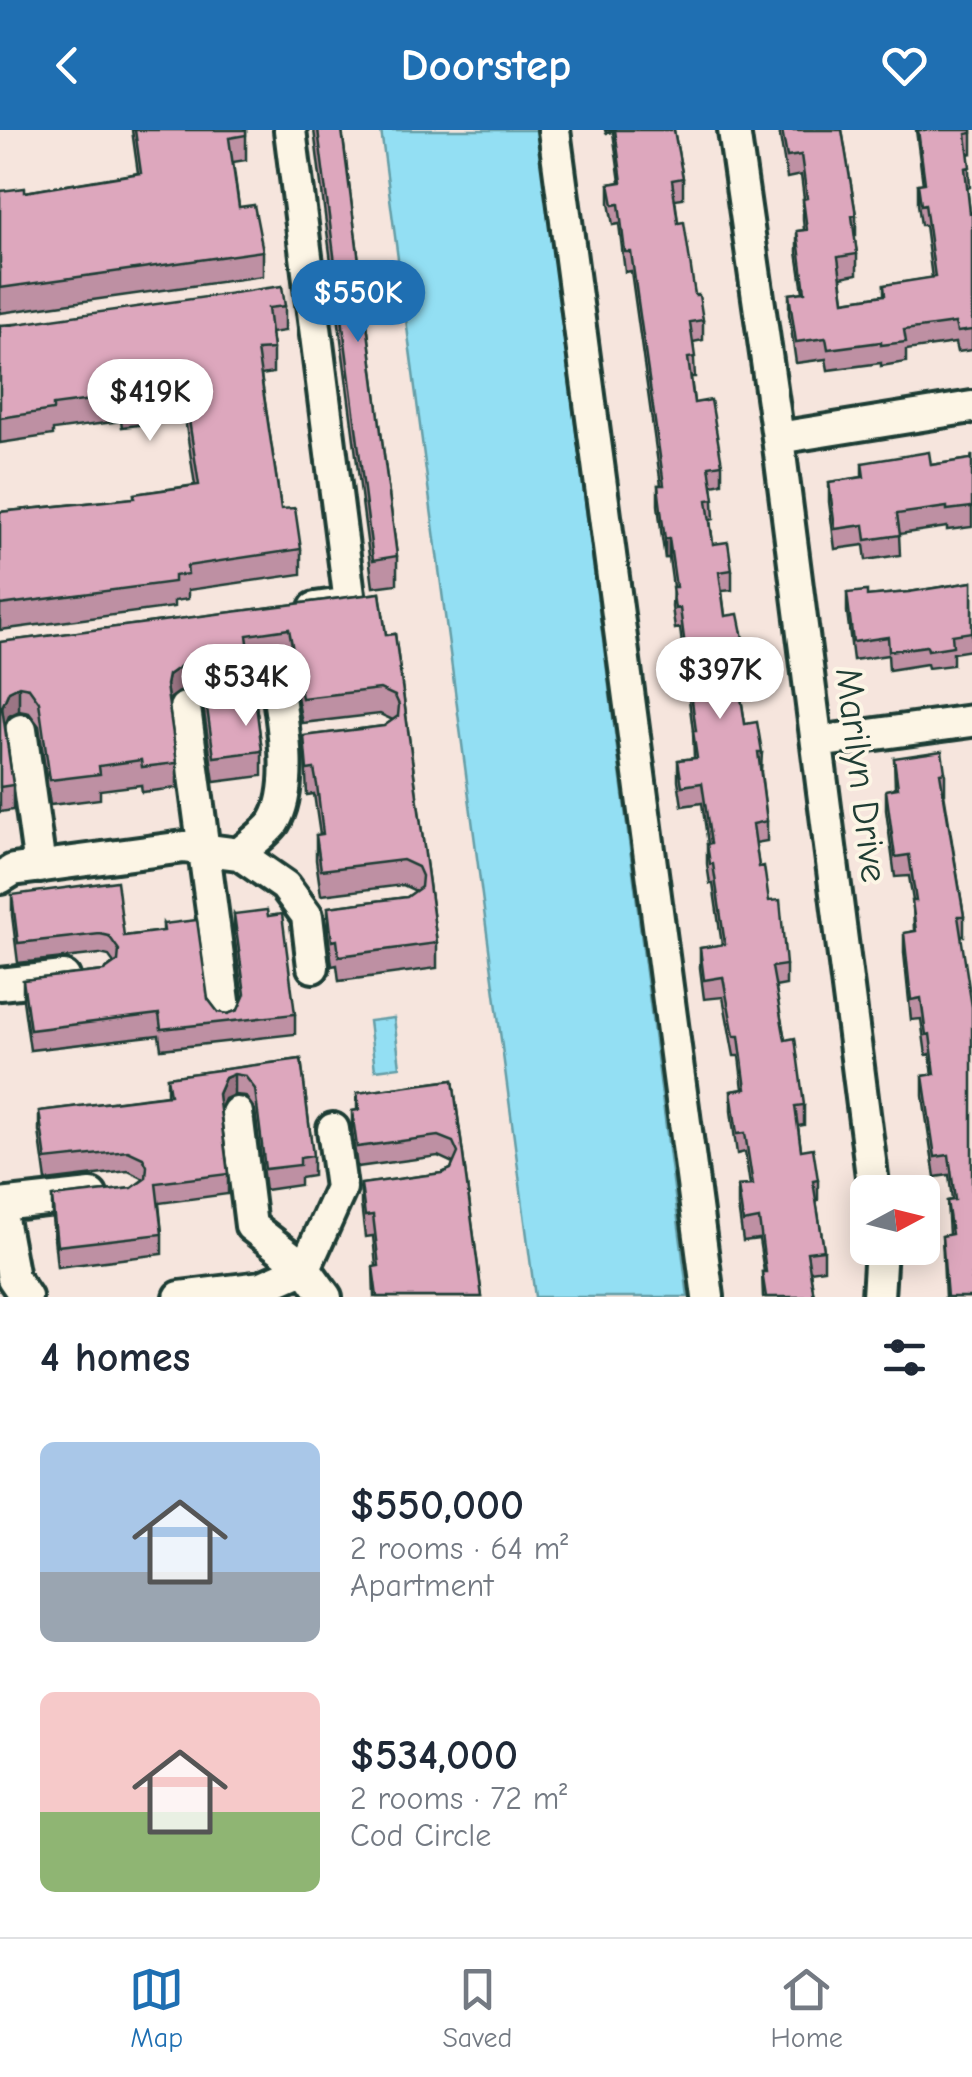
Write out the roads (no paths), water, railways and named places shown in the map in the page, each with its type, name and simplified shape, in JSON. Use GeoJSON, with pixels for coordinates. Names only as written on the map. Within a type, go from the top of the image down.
{"type":"FeatureCollection","features":[{"type":"Feature","properties":{"kind":"street"},"geometry":{"type":"LineString","coordinates":[[290,130],[300,289],[350,604],[292,611]]}},
{"type":"Feature","properties":{"kind":"street"},"geometry":{"type":"LineString","coordinates":[[554,130],[708,1297]]}},
{"type":"Feature","properties":{"kind":"street","name":"Marilyn Drive"},"geometry":{"type":"LineString","coordinates":[[734,130],[778,438],[872,1175]]}},
{"type":"Feature","properties":{"kind":"street"},"geometry":{"type":"LineString","coordinates":[[778,438],[972,407]]}},
{"type":"Feature","properties":{"kind":"street"},"geometry":{"type":"LineString","coordinates":[[239,854],[274,821],[296,743],[279,698]]}},
{"type":"Feature","properties":{"kind":"street"},"geometry":{"type":"LineString","coordinates":[[184,708],[226,1016]]}},
{"type":"Feature","properties":{"kind":"street"},"geometry":{"type":"LineString","coordinates":[[817,742],[972,722]]}},
{"type":"Feature","properties":{"kind":"street"},"geometry":{"type":"LineString","coordinates":[[22,730],[40,866]]}},
{"type":"Feature","properties":{"kind":"street"},"geometry":{"type":"LineString","coordinates":[[0,878],[13,870],[184,847],[239,854],[285,886],[306,916],[313,966]]}},
{"type":"Feature","properties":{"kind":"street"},"geometry":{"type":"LineString","coordinates":[[306,916],[346,911]]}},
{"type":"Feature","properties":{"kind":"street"},"geometry":{"type":"LineString","coordinates":[[0,984],[84,975]]}},
{"type":"Feature","properties":{"kind":"street"},"geometry":{"type":"LineString","coordinates":[[236,1113],[252,1226],[305,1268],[326,1297]]}},
{"type":"Feature","properties":{"kind":"street"},"geometry":{"type":"LineString","coordinates":[[180,1297],[263,1292],[305,1268],[351,1187],[333,1129]]}},
{"type":"Feature","properties":{"kind":"street"},"geometry":{"type":"LineString","coordinates":[[26,1297],[13,1278],[3,1251],[0,1206],[129,1190]]}},
{"type":"Feature","properties":{"kind":"street"},"geometry":{"type":"LineString","coordinates":[[878,1297],[880,1265]]}},
{"type":"Feature","properties":{"kind":"water"},"geometry":{"type":"Polygon","coordinates":[[[381,130],[537,130],[688,1297],[535,1297],[381,130]]]}},
{"type":"Feature","properties":{"kind":"water"},"geometry":{"type":"Polygon","coordinates":[[[394,1018],[400,1067],[375,1070],[369,1021],[394,1018]]]}}]}
